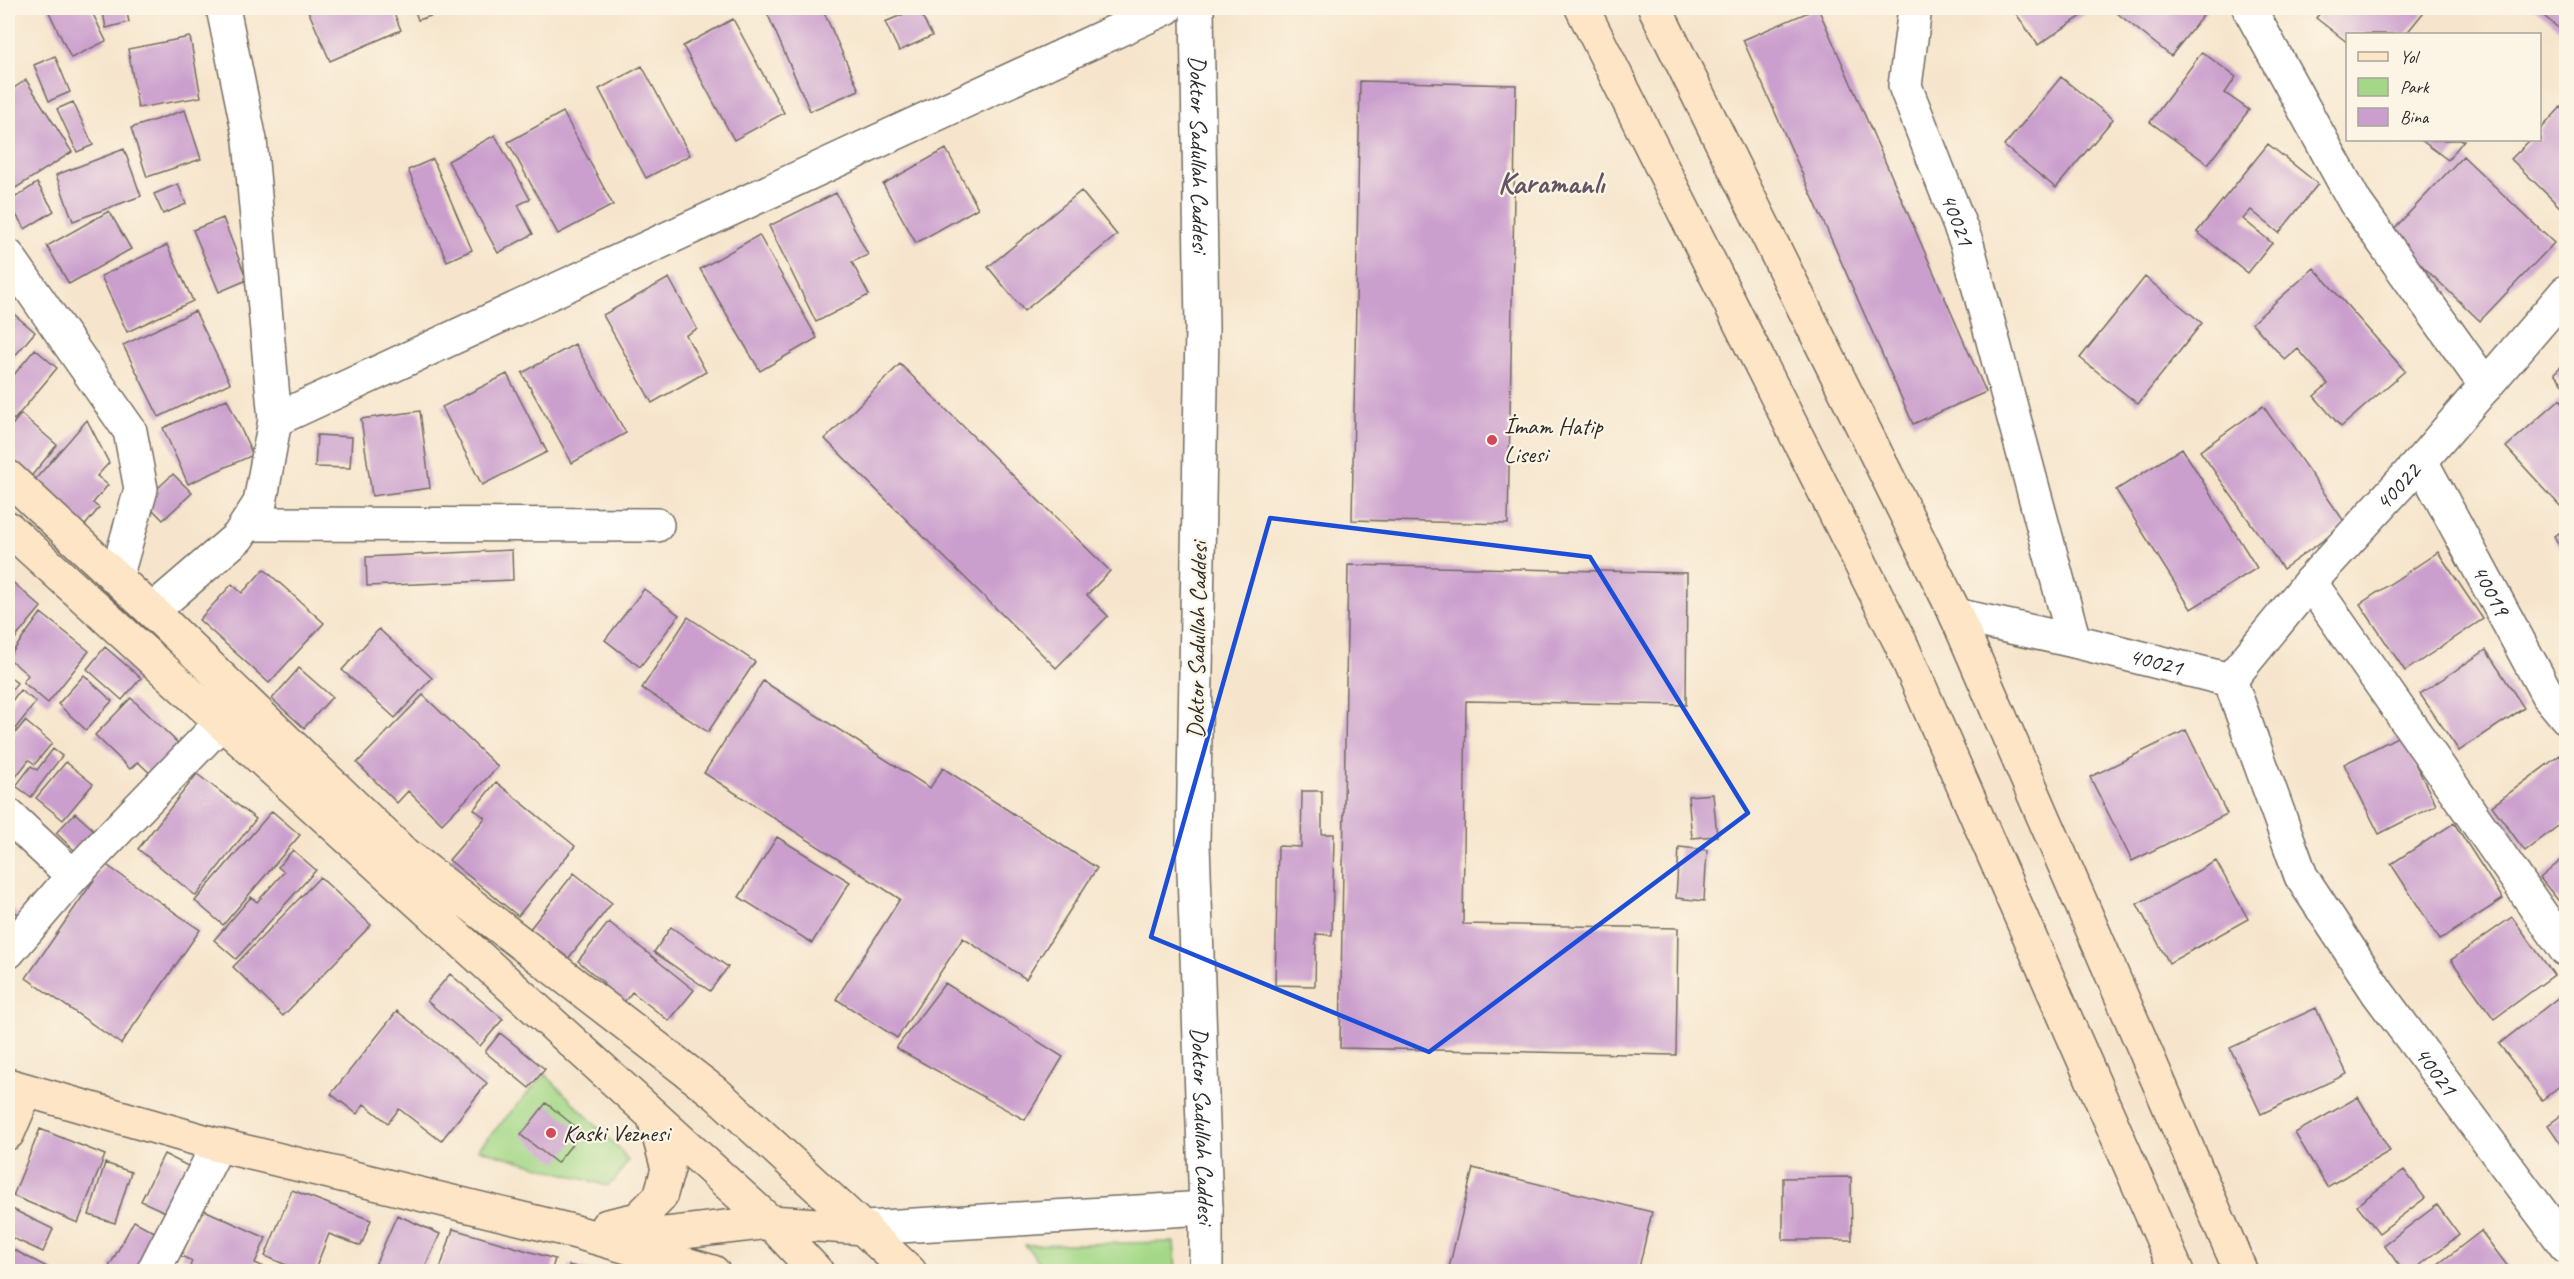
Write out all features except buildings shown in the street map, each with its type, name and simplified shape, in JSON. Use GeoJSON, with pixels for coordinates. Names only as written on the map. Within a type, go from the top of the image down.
{"type":"FeatureCollection","features":[{"type":"Feature","properties":{"kind":"street"},"geometry":{"type":"LineString","coordinates":[[152,611],[238,537],[247,524],[260,503],[275,420],[250,140],[223,8]]}},
{"type":"Feature","properties":{"kind":"street"},"geometry":{"type":"LineString","coordinates":[[275,420],[1166,8]]}},
{"type":"Feature","properties":{"kind":"street","name":"Doktor Sadullah Caddesi"},"geometry":{"type":"LineString","coordinates":[[1197,8],[1202,329],[1193,844],[1206,1208],[1206,1272]]}},
{"type":"Feature","properties":{"kind":"street"},"geometry":{"type":"LineString","coordinates":[[1582,8],[1901,644],[2177,1272]]}},
{"type":"Feature","properties":{"kind":"street"},"geometry":{"type":"LineString","coordinates":[[1655,8],[1956,615],[2241,1272]]}},
{"type":"Feature","properties":{"kind":"street"},"geometry":{"type":"LineString","coordinates":[[2249,8],[2355,202],[2486,386]]}},
{"type":"Feature","properties":{"kind":"street","name":"40021"},"geometry":{"type":"LineString","coordinates":[[1914,9],[1905,86],[1968,244],[2074,640],[2230,680],[2301,876],[2378,993],[2566,1246]]}},
{"type":"Feature","properties":{"kind":"street"},"geometry":{"type":"LineString","coordinates":[[8,256],[130,431],[141,489],[116,578]]}},
{"type":"Feature","properties":{"kind":"street","name":"40022"},"geometry":{"type":"LineString","coordinates":[[2230,680],[2310,582],[2421,461],[2566,292]]}},
{"type":"Feature","properties":{"kind":"street","name":"40019"},"geometry":{"type":"LineString","coordinates":[[2421,461],[2547,693],[2566,717]]}},
{"type":"Feature","properties":{"kind":"street"},"geometry":{"type":"LineString","coordinates":[[8,477],[152,611],[400,850],[718,1095],[865,1228],[910,1272]]}},
{"type":"Feature","properties":{"kind":"street"},"geometry":{"type":"LineString","coordinates":[[247,524],[657,525]]}},
{"type":"Feature","properties":{"kind":"street"},"geometry":{"type":"LineString","coordinates":[[8,528],[220,724],[770,1222],[817,1272]]}},
{"type":"Feature","properties":{"kind":"street"},"geometry":{"type":"LineString","coordinates":[[2310,582],[2566,950]]}},
{"type":"Feature","properties":{"kind":"street"},"geometry":{"type":"LineString","coordinates":[[1956,615],[2074,640]]}},
{"type":"Feature","properties":{"kind":"street"},"geometry":{"type":"LineString","coordinates":[[8,952],[73,876],[220,724]]}},
{"type":"Feature","properties":{"kind":"street"},"geometry":{"type":"LineString","coordinates":[[8,815],[73,876]]}},
{"type":"Feature","properties":{"kind":"street"},"geometry":{"type":"LineString","coordinates":[[8,1133],[17,1088],[218,1145],[576,1232],[713,1272]]}},
{"type":"Feature","properties":{"kind":"street"},"geometry":{"type":"LineString","coordinates":[[576,1232],[639,1219],[660,1197],[668,1169],[654,1118]]}},
{"type":"Feature","properties":{"kind":"street"},"geometry":{"type":"LineString","coordinates":[[153,1272],[218,1145]]}},
{"type":"Feature","properties":{"kind":"street"},"geometry":{"type":"LineString","coordinates":[[576,1232],[666,1234],[770,1222],[865,1228],[1206,1208]]}},
{"type":"Feature","properties":{"kind":"highlighted area"},"geometry":{"type":"Polygon","coordinates":[[[1270,518],[1590,557],[1748,813],[1429,1052],[1151,937],[1270,518]]]}},
{"type":"Feature","properties":{"kind":"green space"},"geometry":{"type":"Polygon","coordinates":[[[545,1074],[622,1152],[628,1161],[614,1181],[607,1186],[478,1149],[545,1074]]]}},
{"type":"Feature","properties":{"kind":"green space"},"geometry":{"type":"Polygon","coordinates":[[[1174,1242],[1176,1271],[1047,1271],[1025,1245],[1174,1242]]]}},
{"type":"Feature","properties":{"kind":"place","name":"İmam Hatip Lisesi"},"geometry":{"type":"Point","coordinates":[1492,440]}},
{"type":"Feature","properties":{"kind":"place","name":"Kaski Veznesi"},"geometry":{"type":"Point","coordinates":[551,1133]}},
{"type":"Feature","properties":{"kind":"district","name":"Karamanlı"},"geometry":{"type":"Point","coordinates":[1551,183]}}]}
